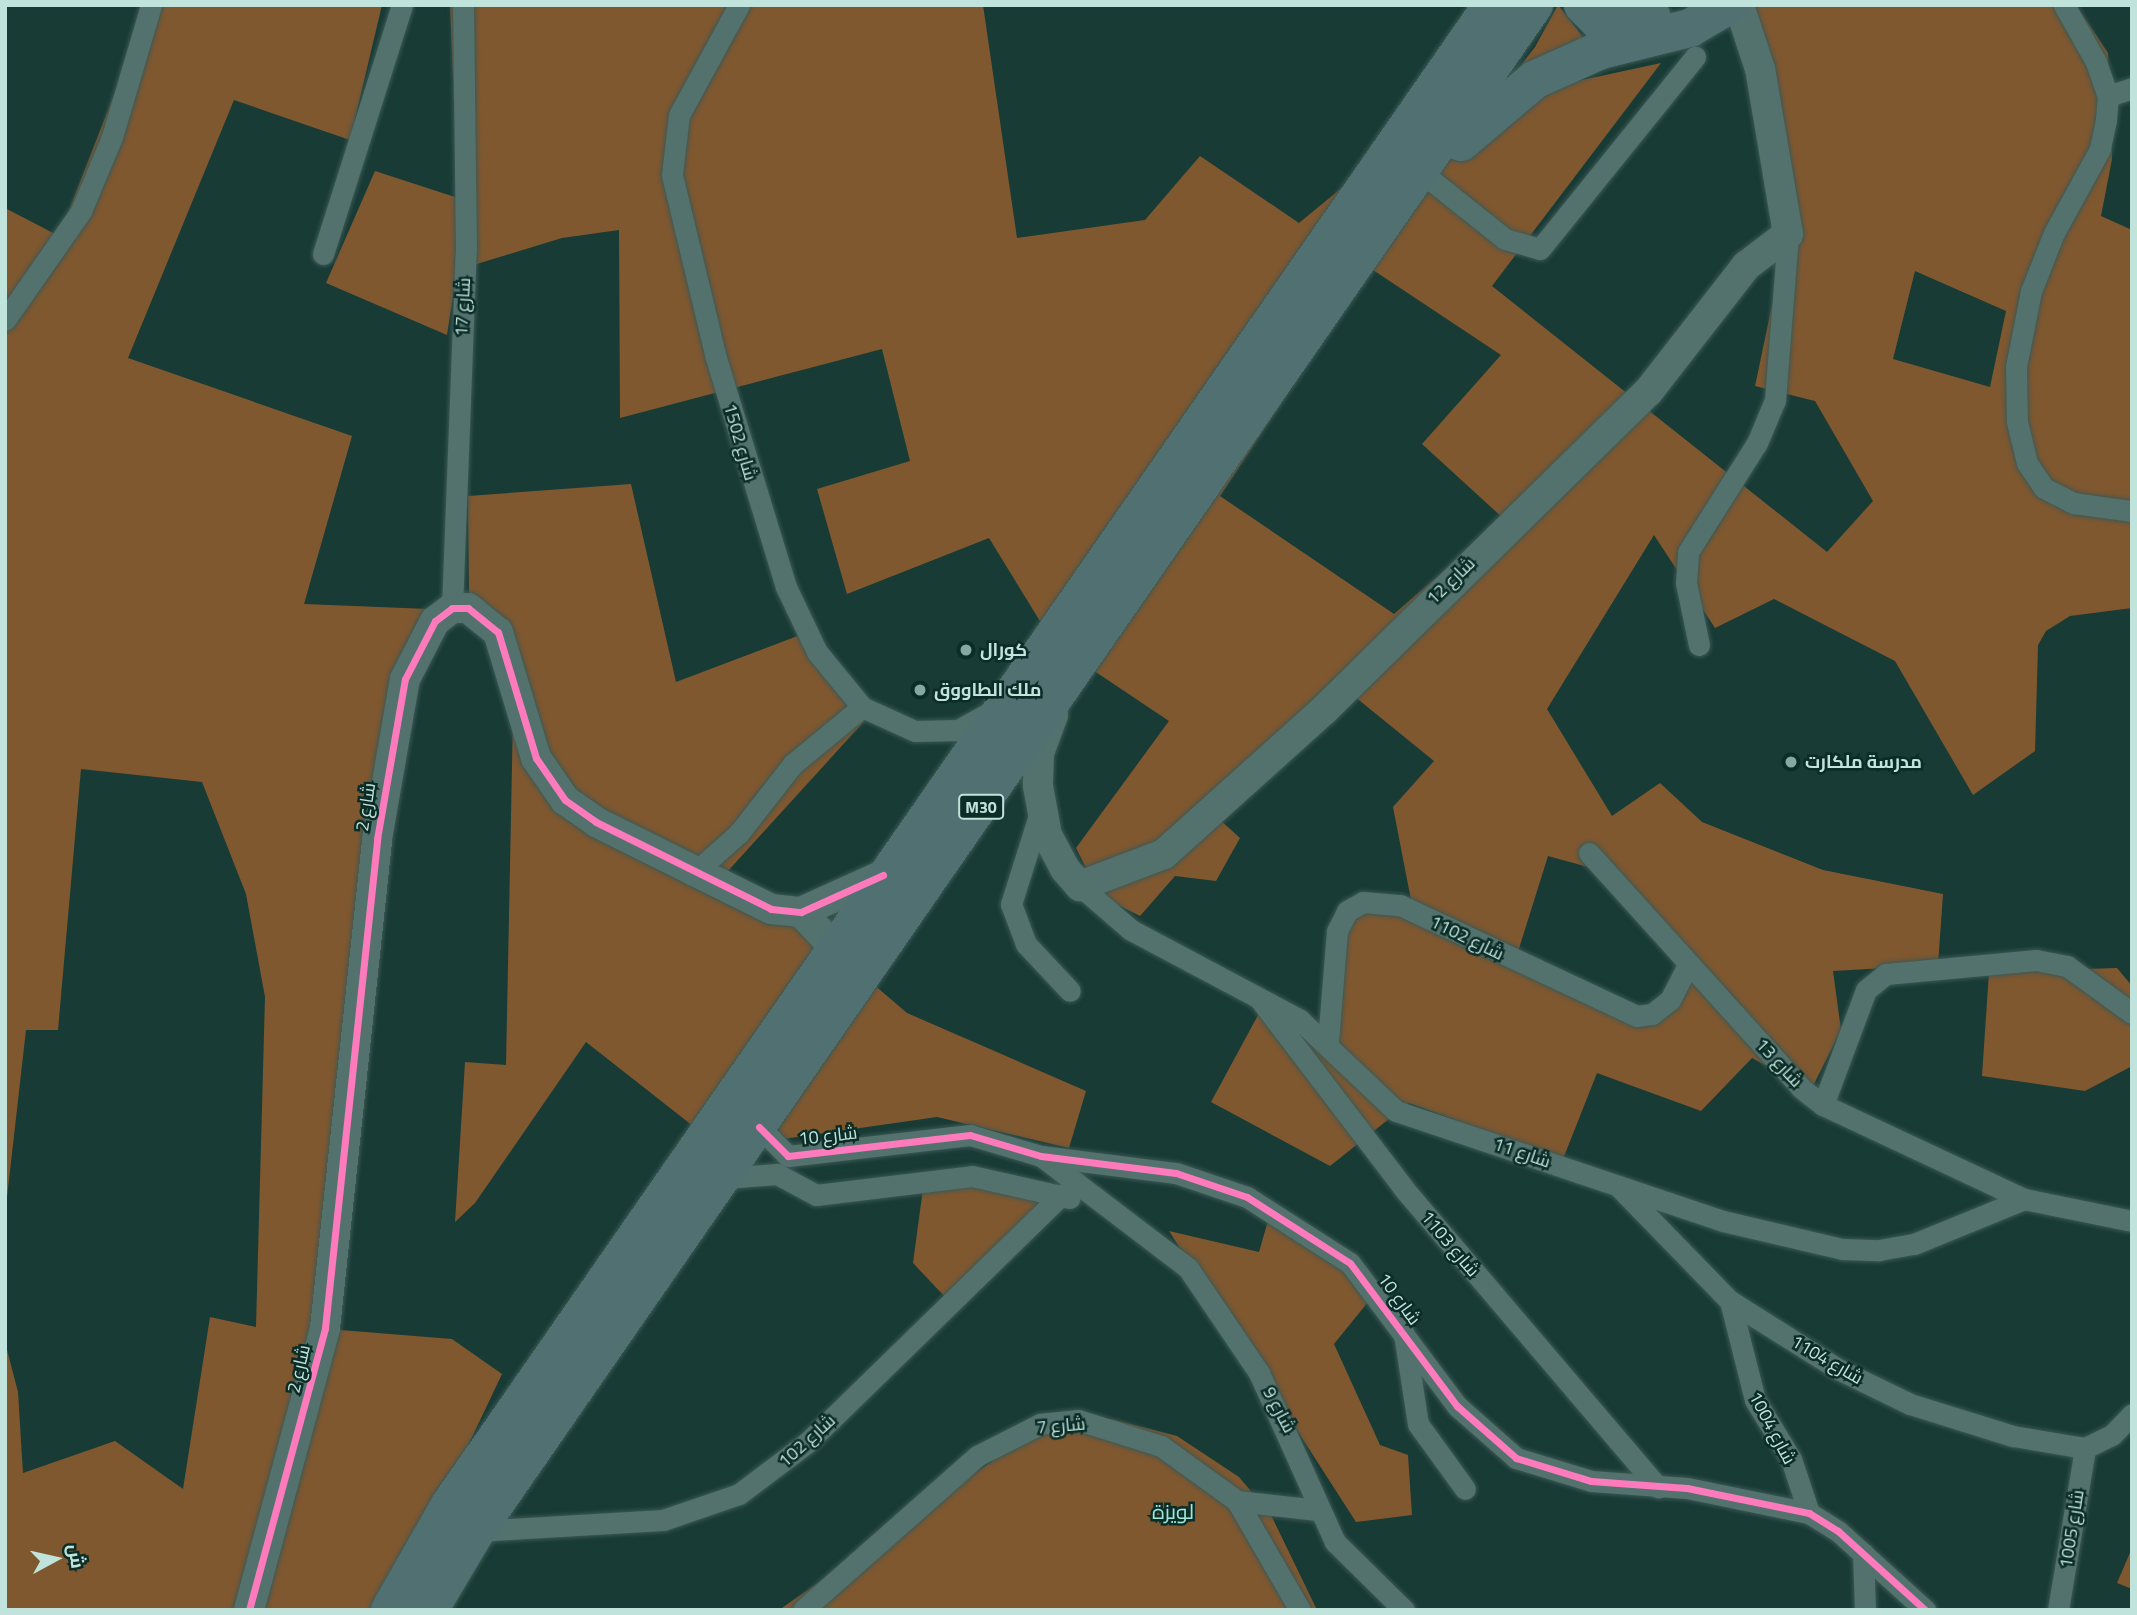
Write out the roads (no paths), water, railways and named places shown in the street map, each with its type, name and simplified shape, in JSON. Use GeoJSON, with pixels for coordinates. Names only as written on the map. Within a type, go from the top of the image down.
{"type":"FeatureCollection","features":[{"type":"Feature","properties":{"kind":"highway","name":"M30"},"geometry":{"type":"LineString","coordinates":[[390,1610],[450,1505],[883,875],[1012,697],[1492,5]]}},
{"type":"Feature","properties":{"kind":"highway","name":"M30"},"geometry":{"type":"LineString","coordinates":[[429,1610],[476,1531],[1062,692],[1534,5]]}},
{"type":"Feature","properties":{"kind":"highway"},"geometry":{"type":"LineString","coordinates":[[1583,5],[1594,19],[1612,25],[1675,5]]}},
{"type":"Feature","properties":{"kind":"highway"},"geometry":{"type":"LineString","coordinates":[[1424,168],[1534,80],[1601,50],[1690,28],[1726,7]]}},
{"type":"Feature","properties":{"kind":"street"},"geometry":{"type":"LineString","coordinates":[[5,320],[81,211],[112,136],[151,5]]}},
{"type":"Feature","properties":{"kind":"street"},"geometry":{"type":"LineString","coordinates":[[323,254],[402,5]]}},
{"type":"Feature","properties":{"kind":"street","name":"شارع 17"},"geometry":{"type":"LineString","coordinates":[[452,608],[466,250],[463,5]]}},
{"type":"Feature","properties":{"kind":"street","name":"شارع 1502"},"geometry":{"type":"LineString","coordinates":[[739,5],[678,115],[671,154],[675,196],[746,463],[790,599],[817,652],[862,707],[896,726],[939,732],[974,723],[1012,697]]}},
{"type":"Feature","properties":{"kind":"street"},"geometry":{"type":"LineString","coordinates":[[2064,5],[2108,96],[2100,149],[2054,233],[2031,291],[2017,367],[2017,422],[2028,463],[2044,488],[2074,503],[2132,511]]}},
{"type":"Feature","properties":{"kind":"street"},"geometry":{"type":"LineString","coordinates":[[1699,645],[1686,583],[1688,552],[1757,443],[1775,400],[1788,234],[1768,106],[1726,7]]}},
{"type":"Feature","properties":{"kind":"street"},"geometry":{"type":"LineString","coordinates":[[1424,168],[1515,245],[1540,249],[1695,57]]}},
{"type":"Feature","properties":{"kind":"street"},"geometry":{"type":"LineString","coordinates":[[2108,96],[2132,88]]}},
{"type":"Feature","properties":{"kind":"street","name":"شارع 12"},"geometry":{"type":"LineString","coordinates":[[1080,886],[1164,854],[1210,818],[1648,392],[1746,266],[1788,234]]}},
{"type":"Feature","properties":{"kind":"street"},"geometry":{"type":"LineString","coordinates":[[452,608],[478,613],[506,643],[530,742],[555,788],[580,812],[692,875],[759,906],[801,912],[883,875]]}},
{"type":"Feature","properties":{"kind":"street","name":"شارع 2"},"geometry":{"type":"LineString","coordinates":[[249,1610],[325,1328],[377,839],[402,691],[425,635],[452,608]]}},
{"type":"Feature","properties":{"kind":"street"},"geometry":{"type":"LineString","coordinates":[[1062,692],[1040,753],[1041,809],[1051,849],[1080,886]]}},
{"type":"Feature","properties":{"kind":"street"},"geometry":{"type":"LineString","coordinates":[[692,875],[739,833],[793,764],[862,707]]}},
{"type":"Feature","properties":{"kind":"street"},"geometry":{"type":"LineString","coordinates":[[1041,809],[1010,904],[1026,944],[1070,991]]}},
{"type":"Feature","properties":{"kind":"street","name":"شارع 13"},"geometry":{"type":"LineString","coordinates":[[1589,853],[1688,965],[1824,1105],[2024,1199],[2132,1221]]}},
{"type":"Feature","properties":{"kind":"street","name":"شارع 11"},"geometry":{"type":"LineString","coordinates":[[1080,886],[1111,918],[1254,992],[1328,1042],[1396,1111],[1723,1221],[1842,1249],[1914,1244],[2024,1199]]}},
{"type":"Feature","properties":{"kind":"street","name":"شارع 1102"},"geometry":{"type":"LineString","coordinates":[[1328,1042],[1337,931],[1348,911],[1363,902],[1400,905],[1637,1016],[1660,1010],[1688,965]]}},
{"type":"Feature","properties":{"kind":"street"},"geometry":{"type":"LineString","coordinates":[[801,912],[834,947]]}},
{"type":"Feature","properties":{"kind":"street"},"geometry":{"type":"LineString","coordinates":[[1824,1105],[1866,990],[1886,974],[2036,960],[2067,966],[2132,1013]]}},
{"type":"Feature","properties":{"kind":"street","name":"شارع 1103"},"geometry":{"type":"LineString","coordinates":[[1254,992],[1404,1189],[1658,1487]]}},
{"type":"Feature","properties":{"kind":"street"},"geometry":{"type":"LineString","coordinates":[[759,1127],[783,1165],[816,1195],[972,1176],[1103,1205]]}},
{"type":"Feature","properties":{"kind":"street","name":"شارع 10"},"geometry":{"type":"LineString","coordinates":[[724,1178],[957,1135],[1041,1156],[1176,1173],[1265,1206],[1350,1263],[1457,1406],[1516,1458],[1591,1480],[1658,1487],[1809,1513],[1863,1553],[1925,1610]]}},
{"type":"Feature","properties":{"kind":"street","name":"شارع 9"},"geometry":{"type":"LineString","coordinates":[[1041,1156],[1129,1226],[1188,1268],[1231,1328],[1298,1448],[1317,1510],[1335,1542],[1404,1610]]}},
{"type":"Feature","properties":{"kind":"street","name":"شارع 1104"},"geometry":{"type":"LineString","coordinates":[[1617,1185],[1730,1301],[1838,1369],[1910,1404],[2013,1436],[2085,1448]]}},
{"type":"Feature","properties":{"kind":"street","name":"شارع 102"},"geometry":{"type":"LineString","coordinates":[[476,1531],[663,1520],[739,1494],[808,1442],[1061,1195]]}},
{"type":"Feature","properties":{"kind":"street","name":"شارع 1004"},"geometry":{"type":"LineString","coordinates":[[1730,1301],[1755,1400],[1791,1459],[1809,1513]]}},
{"type":"Feature","properties":{"kind":"street"},"geometry":{"type":"LineString","coordinates":[[1404,1332],[1418,1424],[1465,1489]]}},
{"type":"Feature","properties":{"kind":"street"},"geometry":{"type":"LineString","coordinates":[[2085,1448],[2112,1435],[2132,1414]]}},
{"type":"Feature","properties":{"kind":"street","name":"شارع 7"},"geometry":{"type":"LineString","coordinates":[[803,1610],[952,1475],[1040,1424],[1078,1420],[1134,1435],[1161,1446],[1237,1501],[1300,1610]]}},
{"type":"Feature","properties":{"kind":"street","name":"شارع 1005"},"geometry":{"type":"LineString","coordinates":[[2058,1610],[2085,1448]]}},
{"type":"Feature","properties":{"kind":"street"},"geometry":{"type":"LineString","coordinates":[[1237,1501],[1317,1510]]}},
{"type":"Feature","properties":{"kind":"street"},"geometry":{"type":"LineString","coordinates":[[1863,1553],[1866,1610]]}},
{"type":"Feature","properties":{"kind":"place","name":"كورال"},"geometry":{"type":"Point","coordinates":[966,650]}},
{"type":"Feature","properties":{"kind":"place","name":"ملك الطاووق"},"geometry":{"type":"Point","coordinates":[920,690]}},
{"type":"Feature","properties":{"kind":"place","name":"مدرسة ملكارت"},"geometry":{"type":"Point","coordinates":[1791,762]}},
{"type":"Feature","properties":{"kind":"district","name":"لويزة"},"geometry":{"type":"Point","coordinates":[1173,1511]}}]}
